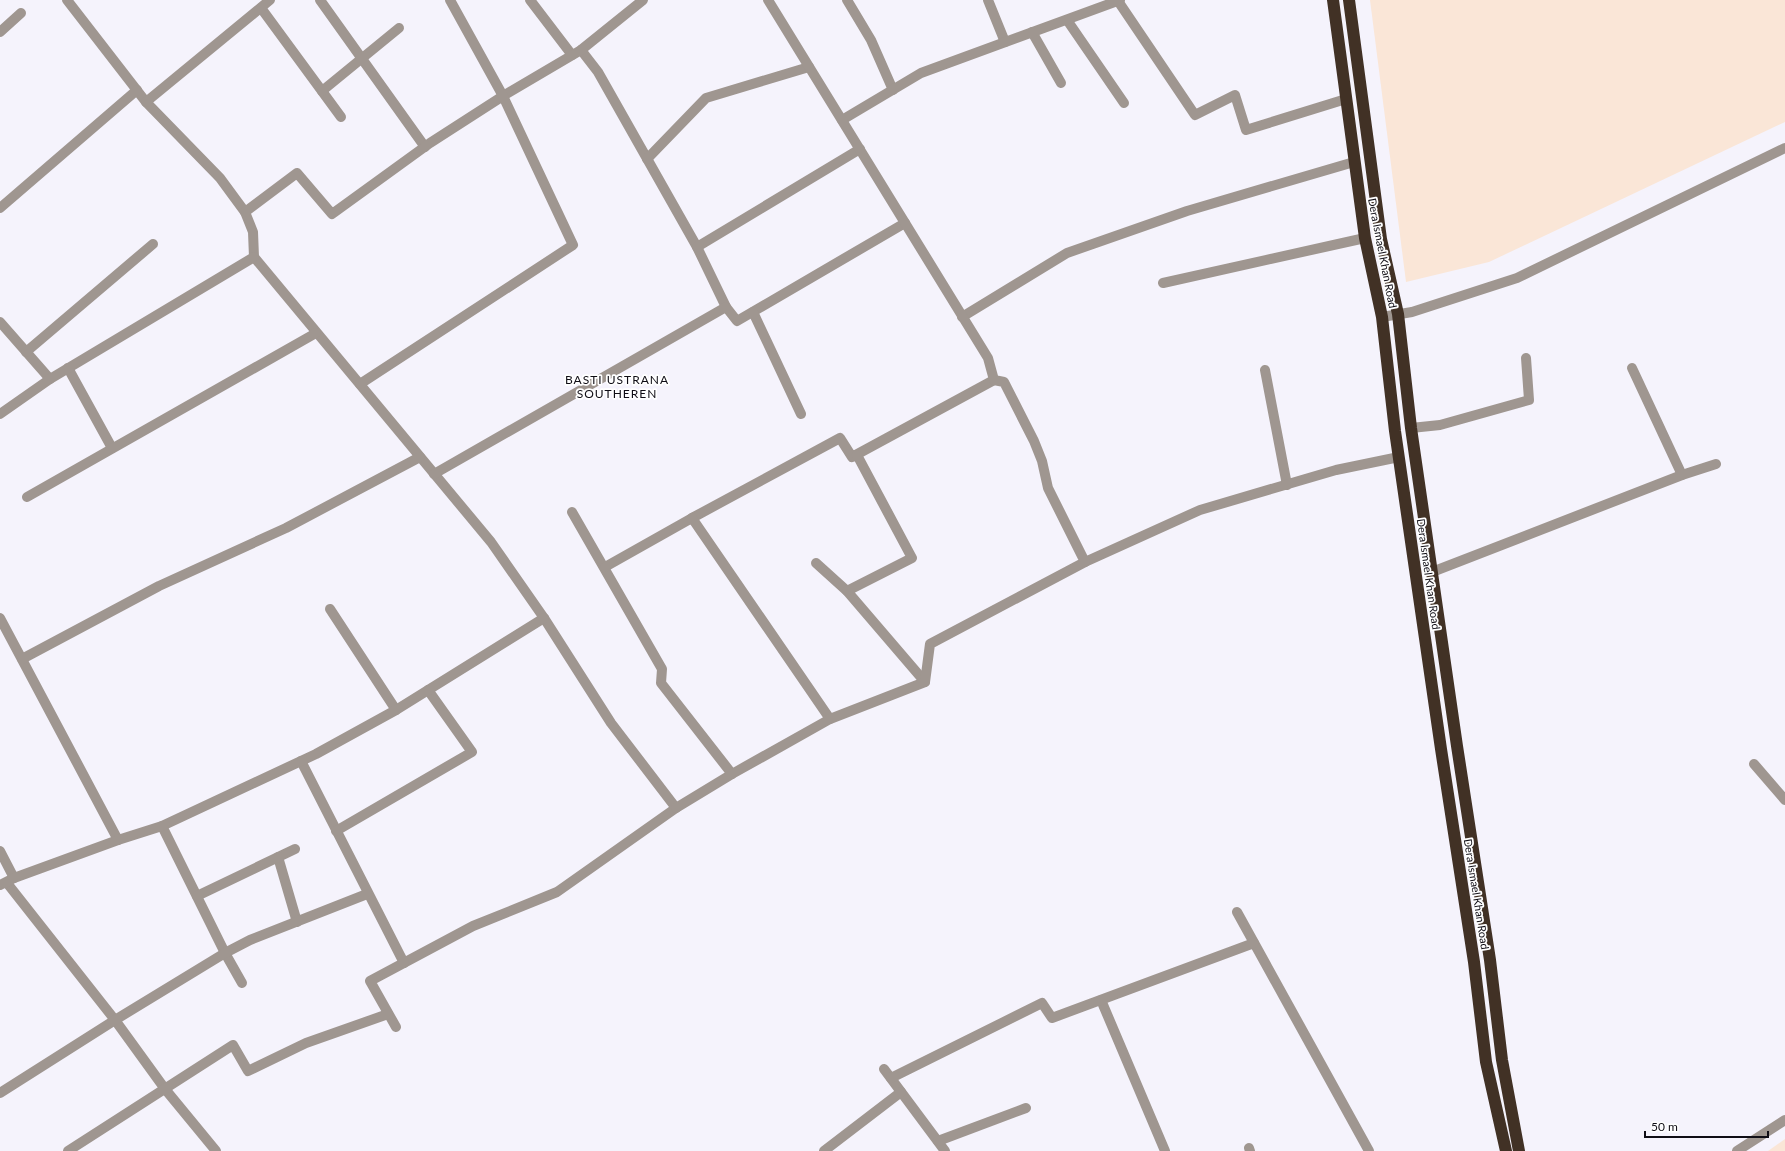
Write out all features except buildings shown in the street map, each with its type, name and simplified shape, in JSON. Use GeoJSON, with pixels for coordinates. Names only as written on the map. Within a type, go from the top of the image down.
{"type":"FeatureCollection","features":[{"type":"Feature","properties":{"kind":"highway","name":"Dera Ismael Khan Road"},"geometry":{"type":"LineString","coordinates":[[1333,0],[1354,162],[1366,238],[1382,317],[1399,457],[1443,764],[1474,962],[1486,1062],[1506,1151]]}},
{"type":"Feature","properties":{"kind":"highway","name":"Dera Ismael Khan Road"},"geometry":{"type":"LineString","coordinates":[[1349,0],[1382,239],[1398,314],[1411,428],[1490,960],[1502,1060],[1520,1151]]}},
{"type":"Feature","properties":{"kind":"street"},"geometry":{"type":"LineString","coordinates":[[67,0],[146,102],[220,178],[245,212],[253,232],[254,258],[491,542],[544,618],[611,723],[676,808]]}},
{"type":"Feature","properties":{"kind":"street"},"geometry":{"type":"LineString","coordinates":[[146,102],[270,0]]}},
{"type":"Feature","properties":{"kind":"street"},"geometry":{"type":"LineString","coordinates":[[320,0],[425,146]]}},
{"type":"Feature","properties":{"kind":"street"},"geometry":{"type":"LineString","coordinates":[[360,384],[573,245],[503,96],[450,0]]}},
{"type":"Feature","properties":{"kind":"street"},"geometry":{"type":"LineString","coordinates":[[530,0],[572,55]]}},
{"type":"Feature","properties":{"kind":"street"},"geometry":{"type":"LineString","coordinates":[[245,212],[297,172],[332,214],[425,146],[503,96],[581,50],[643,0]]}},
{"type":"Feature","properties":{"kind":"street"},"geometry":{"type":"LineString","coordinates":[[768,0],[988,358],[994,380]]}},
{"type":"Feature","properties":{"kind":"street"},"geometry":{"type":"LineString","coordinates":[[847,0],[871,40],[893,90]]}},
{"type":"Feature","properties":{"kind":"street"},"geometry":{"type":"LineString","coordinates":[[988,0],[1005,42]]}},
{"type":"Feature","properties":{"kind":"street"},"geometry":{"type":"LineString","coordinates":[[842,120],[921,73],[1119,0],[1195,115],[1235,95],[1246,130],[1346,99]]}},
{"type":"Feature","properties":{"kind":"street"},"geometry":{"type":"LineString","coordinates":[[261,8],[341,117]]}},
{"type":"Feature","properties":{"kind":"street"},"geometry":{"type":"LineString","coordinates":[[1,31],[21,13]]}},
{"type":"Feature","properties":{"kind":"street"},"geometry":{"type":"LineString","coordinates":[[1067,20],[1124,103]]}},
{"type":"Feature","properties":{"kind":"street"},"geometry":{"type":"LineString","coordinates":[[322,91],[399,28]]}},
{"type":"Feature","properties":{"kind":"street"},"geometry":{"type":"LineString","coordinates":[[1032,32],[1061,83]]}},
{"type":"Feature","properties":{"kind":"street"},"geometry":{"type":"LineString","coordinates":[[581,50],[598,72],[697,247],[726,307],[737,321],[905,223]]}},
{"type":"Feature","properties":{"kind":"street"},"geometry":{"type":"LineString","coordinates":[[647,160],[706,98],[809,67]]}},
{"type":"Feature","properties":{"kind":"street"},"geometry":{"type":"LineString","coordinates":[[0,208],[137,90]]}},
{"type":"Feature","properties":{"kind":"street"},"geometry":{"type":"LineString","coordinates":[[1382,317],[1412,312],[1517,278],[1785,148]]}},
{"type":"Feature","properties":{"kind":"street"},"geometry":{"type":"LineString","coordinates":[[697,247],[860,149]]}},
{"type":"Feature","properties":{"kind":"street"},"geometry":{"type":"LineString","coordinates":[[962,317],[1067,253],[1187,211],[1354,162]]}},
{"type":"Feature","properties":{"kind":"street"},"geometry":{"type":"LineString","coordinates":[[1163,283],[1366,238]]}},
{"type":"Feature","properties":{"kind":"street"},"geometry":{"type":"LineString","coordinates":[[26,352],[154,244]]}},
{"type":"Feature","properties":{"kind":"street"},"geometry":{"type":"LineString","coordinates":[[0,414],[50,379],[254,258]]}},
{"type":"Feature","properties":{"kind":"street"},"geometry":{"type":"LineString","coordinates":[[434,474],[726,307]]}},
{"type":"Feature","properties":{"kind":"street"},"geometry":{"type":"LineString","coordinates":[[753,312],[801,414]]}},
{"type":"Feature","properties":{"kind":"street"},"geometry":{"type":"LineString","coordinates":[[0,322],[50,379]]}},
{"type":"Feature","properties":{"kind":"street"},"geometry":{"type":"LineString","coordinates":[[27,497],[316,333]]}},
{"type":"Feature","properties":{"kind":"street"},"geometry":{"type":"LineString","coordinates":[[1411,428],[1440,425],[1529,400],[1526,358]]}},
{"type":"Feature","properties":{"kind":"street"},"geometry":{"type":"LineString","coordinates":[[68,368],[112,448]]}},
{"type":"Feature","properties":{"kind":"street"},"geometry":{"type":"LineString","coordinates":[[1632,368],[1682,475]]}},
{"type":"Feature","properties":{"kind":"street"},"geometry":{"type":"LineString","coordinates":[[1265,370],[1287,484]]}},
{"type":"Feature","properties":{"kind":"street"},"geometry":{"type":"LineString","coordinates":[[604,567],[840,438],[852,457],[994,380],[1004,382],[1034,441],[1042,461],[1048,488],[1084,562]]}},
{"type":"Feature","properties":{"kind":"street"},"geometry":{"type":"LineString","coordinates":[[847,591],[912,558],[856,455]]}},
{"type":"Feature","properties":{"kind":"street"},"geometry":{"type":"LineString","coordinates":[[22,659],[165,583],[286,528],[420,457]]}},
{"type":"Feature","properties":{"kind":"street"},"geometry":{"type":"LineString","coordinates":[[925,682],[930,644],[1084,562],[1200,510],[1336,470],[1399,457]]}},
{"type":"Feature","properties":{"kind":"street"},"geometry":{"type":"LineString","coordinates":[[1432,572],[1682,475],[1716,464]]}},
{"type":"Feature","properties":{"kind":"street"},"geometry":{"type":"LineString","coordinates":[[572,512],[662,669],[661,683],[732,774]]}},
{"type":"Feature","properties":{"kind":"street"},"geometry":{"type":"LineString","coordinates":[[692,518],[830,719]]}},
{"type":"Feature","properties":{"kind":"street"},"geometry":{"type":"LineString","coordinates":[[816,563],[847,591],[925,682]]}},
{"type":"Feature","properties":{"kind":"street"},"geometry":{"type":"LineString","coordinates":[[330,609],[396,710]]}},
{"type":"Feature","properties":{"kind":"street"},"geometry":{"type":"LineString","coordinates":[[0,618],[118,840]]}},
{"type":"Feature","properties":{"kind":"street"},"geometry":{"type":"LineString","coordinates":[[7,882],[118,840],[162,826],[301,761],[396,710],[544,618]]}},
{"type":"Feature","properties":{"kind":"street"},"geometry":{"type":"LineString","coordinates":[[396,1027],[370,981],[473,926],[557,892],[676,808],[732,774],[830,719],[925,682]]}},
{"type":"Feature","properties":{"kind":"street"},"geometry":{"type":"LineString","coordinates":[[336,831],[472,752],[428,690]]}},
{"type":"Feature","properties":{"kind":"street"},"geometry":{"type":"LineString","coordinates":[[301,761],[367,894],[404,963]]}},
{"type":"Feature","properties":{"kind":"street"},"geometry":{"type":"LineString","coordinates":[[1754,764],[1785,800]]}},
{"type":"Feature","properties":{"kind":"street"},"geometry":{"type":"LineString","coordinates":[[162,826],[225,953],[242,983]]}},
{"type":"Feature","properties":{"kind":"street"},"geometry":{"type":"LineString","coordinates":[[197,896],[295,849]]}},
{"type":"Feature","properties":{"kind":"street"},"geometry":{"type":"LineString","coordinates":[[0,851],[7,882],[115,1020],[165,1089],[216,1151]]}},
{"type":"Feature","properties":{"kind":"street"},"geometry":{"type":"LineString","coordinates":[[278,857],[297,922]]}},
{"type":"Feature","properties":{"kind":"street"},"geometry":{"type":"LineString","coordinates":[[0,1093],[115,1020],[225,953],[250,940],[367,894]]}},
{"type":"Feature","properties":{"kind":"street"},"geometry":{"type":"LineString","coordinates":[[1237,912],[1369,1151]]}},
{"type":"Feature","properties":{"kind":"street"},"geometry":{"type":"LineString","coordinates":[[892,1078],[1042,1003],[1052,1018],[1254,943]]}},
{"type":"Feature","properties":{"kind":"street"},"geometry":{"type":"LineString","coordinates":[[1101,1000],[1165,1151]]}},
{"type":"Feature","properties":{"kind":"street"},"geometry":{"type":"LineString","coordinates":[[68,1151],[233,1045],[248,1071],[306,1043],[388,1014]]}},
{"type":"Feature","properties":{"kind":"street"},"geometry":{"type":"LineString","coordinates":[[884,1069],[945,1151]]}},
{"type":"Feature","properties":{"kind":"street"},"geometry":{"type":"LineString","coordinates":[[824,1151],[901,1092]]}},
{"type":"Feature","properties":{"kind":"street"},"geometry":{"type":"LineString","coordinates":[[938,1141],[1026,1108]]}},
{"type":"Feature","properties":{"kind":"street"},"geometry":{"type":"LineString","coordinates":[[1737,1151],[1785,1120]]}},
{"type":"Feature","properties":{"kind":"shaded area"},"geometry":{"type":"Polygon","coordinates":[[[1370,0],[1785,0],[1785,122],[1489,262],[1406,282],[1370,0]]]}},
{"type":"Feature","properties":{"kind":"shaded area"},"geometry":{"type":"Polygon","coordinates":[[[1785,1139],[1785,1151],[1768,1151],[1785,1139]]]}},
{"type":"Feature","properties":{"kind":"district","name":"BASTI USTRANA SOUTHEREN"},"geometry":{"type":"Point","coordinates":[617,386]}}]}
